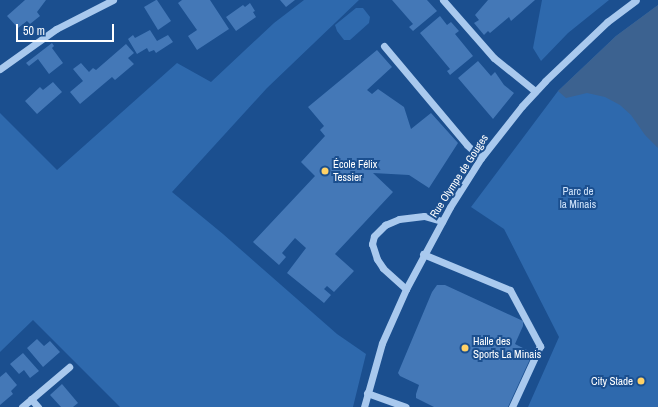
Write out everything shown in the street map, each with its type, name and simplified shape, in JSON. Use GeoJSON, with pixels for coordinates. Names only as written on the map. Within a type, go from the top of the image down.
{"type":"FeatureCollection","features":[{"type":"Feature","properties":{"kind":"street"},"geometry":{"type":"LineString","coordinates":[[0,69],[56,29],[113,0]]}},
{"type":"Feature","properties":{"kind":"street"},"geometry":{"type":"LineString","coordinates":[[443,0],[494,58],[535,92]]}},
{"type":"Feature","properties":{"kind":"street","name":"Rue Olympe de Gouges"},"geometry":{"type":"LineString","coordinates":[[364,407],[382,343],[406,289],[442,221],[481,158],[535,92],[607,22],[636,0]]}},
{"type":"Feature","properties":{"kind":"street"},"geometry":{"type":"LineString","coordinates":[[384,46],[467,145],[481,158]]}},
{"type":"Feature","properties":{"kind":"street"},"geometry":{"type":"LineString","coordinates":[[406,289],[383,268],[373,251],[372,244],[374,236],[385,225],[411,216],[424,216],[442,221]]}},
{"type":"Feature","properties":{"kind":"street"},"geometry":{"type":"LineString","coordinates":[[424,254],[510,290],[540,346],[512,407]]}},
{"type":"Feature","properties":{"kind":"street"},"geometry":{"type":"LineString","coordinates":[[22,407],[69,367]]}},
{"type":"Feature","properties":{"kind":"street"},"geometry":{"type":"LineString","coordinates":[[367,394],[406,407]]}},
{"type":"Feature","properties":{"kind":"street"},"geometry":{"type":"LineString","coordinates":[[31,399],[38,407]]}},
{"type":"Feature","properties":{"kind":"green space"},"geometry":{"type":"Polygon","coordinates":[[[304,0],[359,0],[267,88],[172,192],[223,234],[337,334],[366,354],[353,407],[120,407],[33,320],[0,352],[0,113],[57,170],[177,63],[211,82],[274,23],[304,0]]]}},
{"type":"Feature","properties":{"kind":"green space"},"geometry":{"type":"Polygon","coordinates":[[[542,0],[609,0],[568,33],[541,61],[533,48],[542,0]]]}},
{"type":"Feature","properties":{"kind":"green space","name":"Parc de la Minais"},"geometry":{"type":"Polygon","coordinates":[[[658,5],[658,407],[528,407],[559,337],[504,229],[471,207],[558,91],[616,36],[658,5]]]}},
{"type":"Feature","properties":{"kind":"green space"},"geometry":{"type":"Polygon","coordinates":[[[356,8],[363,8],[370,17],[369,23],[350,40],[344,40],[337,31],[335,25],[356,8]]]}},
{"type":"Feature","properties":{"kind":"shaded area"},"geometry":{"type":"Polygon","coordinates":[[[658,5],[658,148],[645,135],[631,115],[620,105],[605,97],[587,93],[566,98],[558,91],[616,36],[658,5]]]}},
{"type":"Feature","properties":{"kind":"building"},"geometry":{"type":"Polygon","coordinates":[[[25,0],[46,0],[37,12],[40,16],[30,24],[27,21],[18,28],[7,16],[25,0]]]}},
{"type":"Feature","properties":{"kind":"building"},"geometry":{"type":"Polygon","coordinates":[[[156,0],[171,21],[158,30],[144,7],[156,0]]]}},
{"type":"Feature","properties":{"kind":"building"},"geometry":{"type":"Polygon","coordinates":[[[182,0],[210,0],[229,29],[197,50],[188,36],[197,30],[178,3],[182,0]]]}},
{"type":"Feature","properties":{"kind":"building"},"geometry":{"type":"Polygon","coordinates":[[[280,0],[295,0],[286,7],[280,0]]]}},
{"type":"Feature","properties":{"kind":"building"},"geometry":{"type":"Polygon","coordinates":[[[392,0],[427,0],[437,11],[413,31],[409,27],[413,24],[392,0]]]}},
{"type":"Feature","properties":{"kind":"building"},"geometry":{"type":"Polygon","coordinates":[[[488,0],[535,0],[511,21],[509,17],[490,33],[488,31],[484,35],[474,23],[479,20],[475,15],[488,0]]]}},
{"type":"Feature","properties":{"kind":"building"},"geometry":{"type":"Polygon","coordinates":[[[250,3],[255,11],[253,12],[256,17],[236,31],[226,17],[243,5],[245,7],[250,3]]]}},
{"type":"Feature","properties":{"kind":"building"},"geometry":{"type":"Polygon","coordinates":[[[440,16],[447,25],[451,22],[459,31],[455,34],[473,56],[450,75],[447,71],[450,69],[420,33],[440,16]]]}},
{"type":"Feature","properties":{"kind":"building"},"geometry":{"type":"Polygon","coordinates":[[[150,30],[157,41],[168,35],[173,42],[156,53],[154,50],[149,52],[147,48],[137,54],[128,39],[133,35],[135,38],[150,30]]]}},
{"type":"Feature","properties":{"kind":"building"},"geometry":{"type":"Polygon","coordinates":[[[52,43],[54,46],[52,48],[63,63],[49,74],[38,59],[29,66],[26,63],[52,43]]]}},
{"type":"Feature","properties":{"kind":"building"},"geometry":{"type":"Polygon","coordinates":[[[126,44],[134,53],[128,58],[134,64],[115,80],[112,77],[80,104],[70,92],[83,81],[73,69],[81,63],[89,72],[93,68],[96,70],[126,44]]]}},
{"type":"Feature","properties":{"kind":"building"},"geometry":{"type":"Polygon","coordinates":[[[377,50],[392,67],[367,90],[372,94],[378,89],[404,107],[411,129],[431,113],[458,143],[429,188],[409,175],[373,173],[393,192],[335,254],[354,271],[334,292],[327,286],[324,289],[331,295],[324,303],[287,273],[306,248],[295,238],[282,253],[286,257],[279,265],[253,242],[315,176],[301,162],[325,136],[320,130],[324,126],[308,107],[377,50]]]}},
{"type":"Feature","properties":{"kind":"building"},"geometry":{"type":"Polygon","coordinates":[[[478,61],[491,76],[495,72],[504,85],[514,93],[493,119],[458,78],[478,61]]]}},
{"type":"Feature","properties":{"kind":"building"},"geometry":{"type":"Polygon","coordinates":[[[53,82],[62,92],[37,114],[25,101],[40,87],[43,90],[53,82]]]}},
{"type":"Feature","properties":{"kind":"building","name":"Halle des Sports La Minais"},"geometry":{"type":"Polygon","coordinates":[[[437,285],[445,285],[523,321],[523,326],[515,344],[529,351],[530,359],[508,407],[434,407],[416,398],[419,385],[400,376],[398,373],[432,292],[437,285]]]}},
{"type":"Feature","properties":{"kind":"building"},"geometry":{"type":"Polygon","coordinates":[[[37,339],[44,346],[50,341],[60,352],[43,367],[27,348],[37,339]]]}},
{"type":"Feature","properties":{"kind":"building"},"geometry":{"type":"Polygon","coordinates":[[[23,353],[39,371],[30,378],[24,370],[19,374],[10,364],[23,353]]]}},
{"type":"Feature","properties":{"kind":"building"},"geometry":{"type":"Polygon","coordinates":[[[6,372],[17,385],[11,391],[13,394],[0,405],[0,377],[6,372]]]}},
{"type":"Feature","properties":{"kind":"building"},"geometry":{"type":"Polygon","coordinates":[[[62,384],[78,403],[73,407],[61,407],[50,395],[62,384]]]}},
{"type":"Feature","properties":{"kind":"place","name":"École Félix Tessier"},"geometry":{"type":"Point","coordinates":[325,171]}},
{"type":"Feature","properties":{"kind":"place","name":"Halle des Sports La Minais"},"geometry":{"type":"Point","coordinates":[465,348]}},
{"type":"Feature","properties":{"kind":"place","name":"City Stade"},"geometry":{"type":"Point","coordinates":[641,381]}}]}
